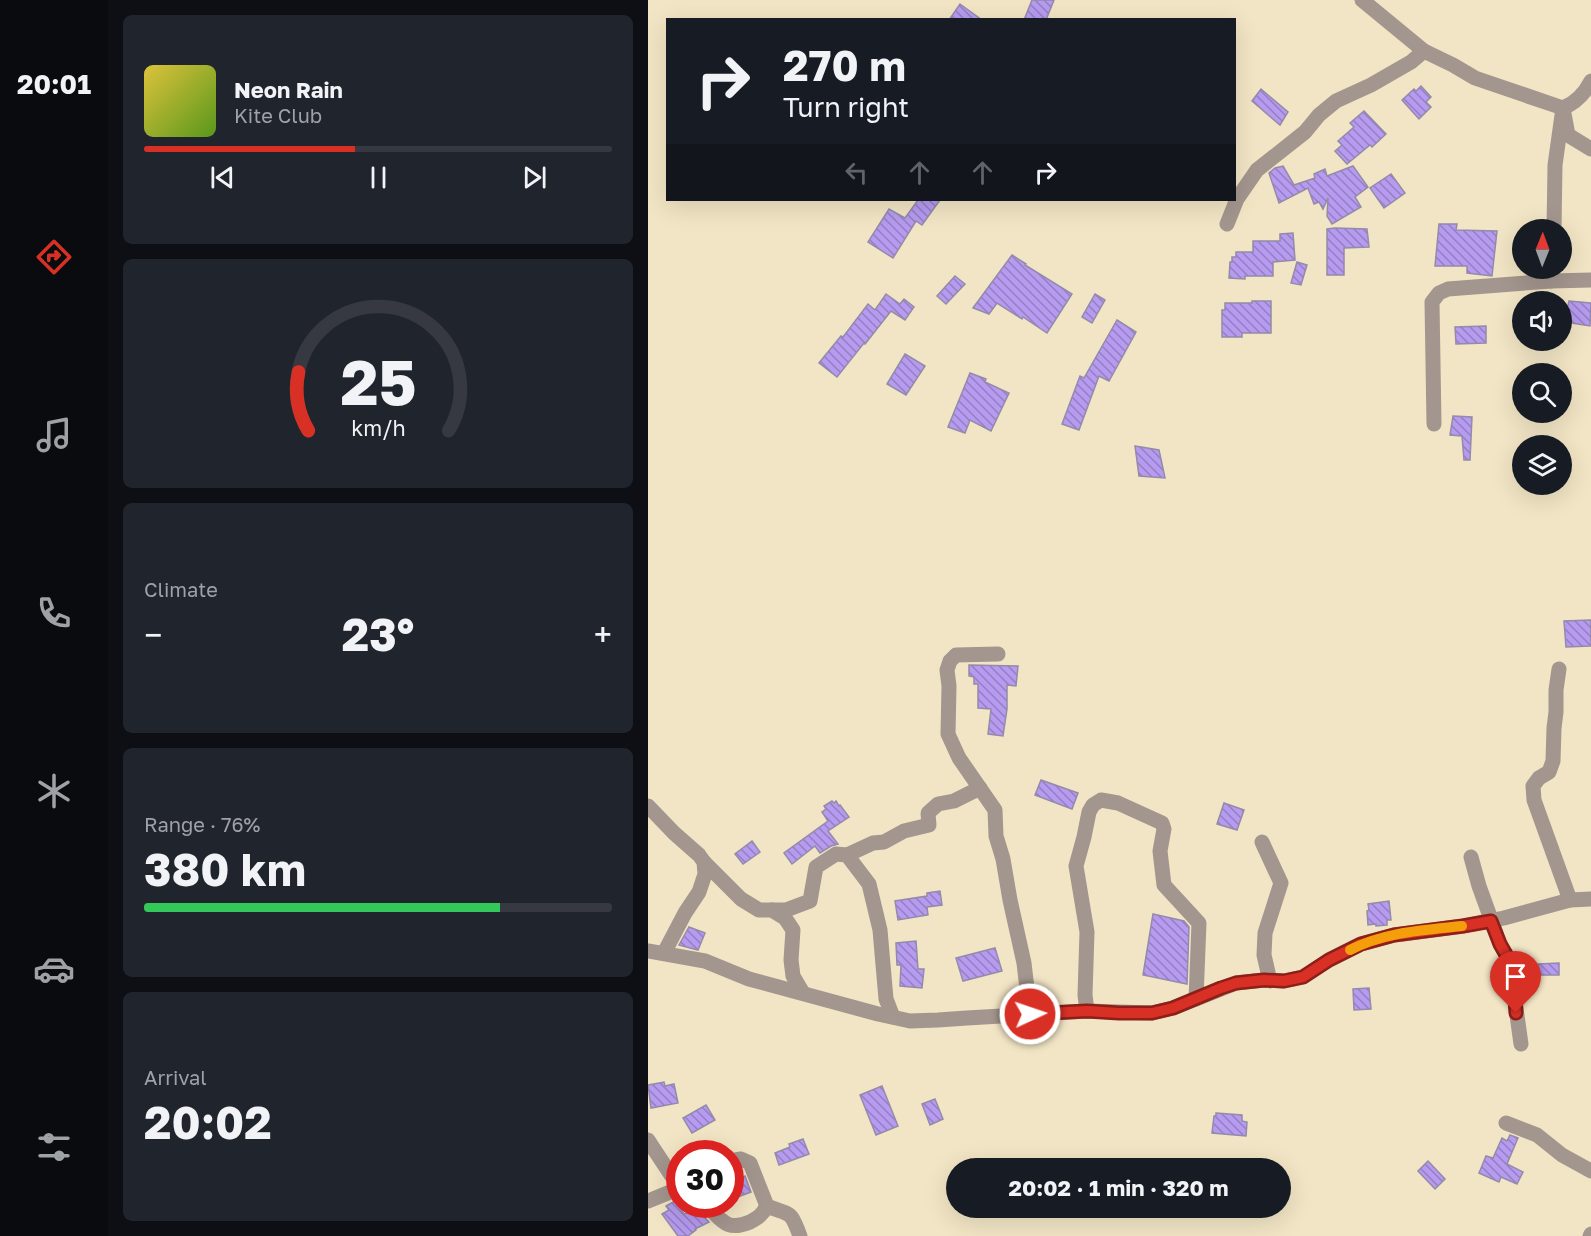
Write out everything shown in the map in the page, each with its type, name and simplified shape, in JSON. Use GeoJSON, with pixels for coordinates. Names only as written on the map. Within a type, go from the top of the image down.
{"type":"FeatureCollection","features":[{"type":"Feature","properties":{"kind":"street"},"geometry":{"type":"LineString","coordinates":[[1362,0],[1424,51],[1475,78],[1563,108],[1572,104],[1587,89],[1591,81]]}},
{"type":"Feature","properties":{"kind":"street"},"geometry":{"type":"LineString","coordinates":[[1227,224],[1237,199],[1257,170],[1305,132],[1319,115],[1336,101],[1371,85],[1411,62],[1424,51]]}},
{"type":"Feature","properties":{"kind":"street"},"geometry":{"type":"LineString","coordinates":[[1563,108],[1568,135],[1591,149]]}},
{"type":"Feature","properties":{"kind":"street"},"geometry":{"type":"LineString","coordinates":[[1554,219],[1555,165],[1563,108]]}},
{"type":"Feature","properties":{"kind":"street"},"geometry":{"type":"LineString","coordinates":[[1572,272],[1585,280]]}},
{"type":"Feature","properties":{"kind":"street"},"geometry":{"type":"LineString","coordinates":[[1434,424],[1432,303],[1439,293],[1448,288],[1520,279]]}},
{"type":"Feature","properties":{"kind":"street"},"geometry":{"type":"LineString","coordinates":[[998,654],[956,655],[950,661],[947,670],[948,734],[959,758],[995,810],[996,836],[1004,859],[1010,900],[1024,963],[1030,1014]]}},
{"type":"Feature","properties":{"kind":"street"},"geometry":{"type":"LineString","coordinates":[[1559,669],[1553,761],[1549,772],[1539,778],[1533,786],[1534,800],[1570,900]]}},
{"type":"Feature","properties":{"kind":"street"},"geometry":{"type":"LineString","coordinates":[[648,806],[741,899],[759,910],[786,910],[810,901],[816,867],[836,854],[847,855],[873,843],[884,842],[904,831],[929,825],[928,813],[938,804],[954,801],[980,788]]}},
{"type":"Feature","properties":{"kind":"street"},"geometry":{"type":"LineString","coordinates":[[1087,1011],[1085,995],[1087,932],[1076,866],[1089,812],[1093,805],[1101,800],[1118,803],[1162,823],[1164,829],[1160,851],[1164,885],[1199,923],[1197,999]]}},
{"type":"Feature","properties":{"kind":"street"},"geometry":{"type":"LineString","coordinates":[[1262,842],[1281,883],[1265,933],[1264,955],[1270,981]]}},
{"type":"Feature","properties":{"kind":"street"},"geometry":{"type":"LineString","coordinates":[[847,855],[869,884],[880,930],[886,999],[893,1017]]}},
{"type":"Feature","properties":{"kind":"street"},"geometry":{"type":"LineString","coordinates":[[1471,857],[1491,921],[1500,944],[1513,967],[1521,1044]]}},
{"type":"Feature","properties":{"kind":"street"},"geometry":{"type":"LineString","coordinates":[[664,953],[699,892],[705,874],[704,862]]}},
{"type":"Feature","properties":{"kind":"street"},"geometry":{"type":"LineString","coordinates":[[648,951],[705,961],[749,979],[910,1021],[1087,1011],[1152,1013],[1173,1008],[1236,983],[1284,981],[1303,977],[1329,960],[1361,944],[1394,935],[1491,921],[1570,900],[1591,899]]}},
{"type":"Feature","properties":{"kind":"street"},"geometry":{"type":"LineString","coordinates":[[772,910],[785,918],[793,930],[792,976],[803,993]]}},
{"type":"Feature","properties":{"kind":"street"},"geometry":{"type":"LineString","coordinates":[[1506,1123],[1537,1135],[1562,1155],[1591,1172]]}},
{"type":"Feature","properties":{"kind":"street"},"geometry":{"type":"LineString","coordinates":[[648,1140],[666,1167]]}},
{"type":"Feature","properties":{"kind":"street"},"geometry":{"type":"LineString","coordinates":[[720,1218],[728,1225],[738,1227],[762,1216],[767,1206],[750,1163],[744,1160]]}},
{"type":"Feature","properties":{"kind":"street"},"geometry":{"type":"LineString","coordinates":[[648,1201],[666,1194]]}},
{"type":"Feature","properties":{"kind":"street"},"geometry":{"type":"LineString","coordinates":[[767,1206],[786,1211],[794,1220],[800,1236]]}},
{"type":"Feature","properties":{"kind":"building"},"geometry":{"type":"Polygon","coordinates":[[[1032,0],[1054,0],[1047,18],[1025,18],[1032,0]]]}},
{"type":"Feature","properties":{"kind":"building"},"geometry":{"type":"Polygon","coordinates":[[[960,4],[979,18],[950,18],[960,4]]]}},
{"type":"Feature","properties":{"kind":"building"},"geometry":{"type":"Polygon","coordinates":[[[1421,86],[1431,97],[1426,102],[1431,107],[1419,119],[1402,100],[1421,86]]]}},
{"type":"Feature","properties":{"kind":"building"},"geometry":{"type":"Polygon","coordinates":[[[1261,89],[1288,112],[1280,125],[1252,101],[1261,89]]]}},
{"type":"Feature","properties":{"kind":"building"},"geometry":{"type":"Polygon","coordinates":[[[1364,111],[1386,134],[1347,164],[1335,151],[1342,145],[1338,141],[1354,127],[1350,123],[1364,111]]]}},
{"type":"Feature","properties":{"kind":"building"},"geometry":{"type":"Polygon","coordinates":[[[1283,166],[1294,185],[1315,178],[1314,174],[1325,169],[1327,176],[1353,166],[1368,187],[1355,197],[1361,207],[1332,224],[1327,216],[1328,198],[1323,209],[1319,202],[1314,204],[1308,188],[1279,203],[1269,173],[1283,166]]]}},
{"type":"Feature","properties":{"kind":"building"},"geometry":{"type":"Polygon","coordinates":[[[1391,174],[1405,193],[1384,208],[1370,188],[1391,174]]]}},
{"type":"Feature","properties":{"kind":"building"},"geometry":{"type":"Polygon","coordinates":[[[917,201],[939,201],[922,225],[916,221],[893,258],[868,242],[889,209],[905,218],[917,201]]]}},
{"type":"Feature","properties":{"kind":"building"},"geometry":{"type":"Polygon","coordinates":[[[1439,224],[1457,224],[1456,230],[1497,231],[1492,276],[1467,273],[1467,266],[1435,266],[1439,224]]]}},
{"type":"Feature","properties":{"kind":"building"},"geometry":{"type":"Polygon","coordinates":[[[1327,229],[1367,229],[1369,247],[1344,248],[1344,275],[1327,275],[1327,229]]]}},
{"type":"Feature","properties":{"kind":"building"},"geometry":{"type":"Polygon","coordinates":[[[1293,233],[1295,260],[1273,262],[1273,276],[1229,278],[1230,262],[1232,262],[1232,257],[1236,257],[1236,252],[1253,252],[1253,241],[1280,241],[1280,234],[1293,233]]]}},
{"type":"Feature","properties":{"kind":"building"},"geometry":{"type":"Polygon","coordinates":[[[1012,255],[1072,294],[1047,333],[997,303],[989,314],[973,308],[1012,255]]]}},
{"type":"Feature","properties":{"kind":"building"},"geometry":{"type":"Polygon","coordinates":[[[1297,262],[1307,265],[1301,285],[1291,283],[1297,262]]]}},
{"type":"Feature","properties":{"kind":"building"},"geometry":{"type":"Polygon","coordinates":[[[955,276],[965,284],[946,304],[937,296],[955,276]]]}},
{"type":"Feature","properties":{"kind":"building"},"geometry":{"type":"Polygon","coordinates":[[[886,294],[900,304],[904,299],[914,307],[905,320],[891,311],[837,377],[819,363],[841,336],[843,337],[868,304],[875,310],[886,294]]]}},
{"type":"Feature","properties":{"kind":"building"},"geometry":{"type":"Polygon","coordinates":[[[1095,294],[1105,300],[1092,323],[1082,317],[1095,294]]]}},
{"type":"Feature","properties":{"kind":"building"},"geometry":{"type":"Polygon","coordinates":[[[1252,301],[1271,301],[1271,333],[1242,333],[1242,337],[1222,337],[1222,310],[1225,310],[1225,303],[1252,303],[1252,301]]]}},
{"type":"Feature","properties":{"kind":"building"},"geometry":{"type":"Polygon","coordinates":[[[1572,301],[1591,303],[1590,326],[1572,323],[1572,301]]]}},
{"type":"Feature","properties":{"kind":"building"},"geometry":{"type":"Polygon","coordinates":[[[1117,320],[1136,332],[1109,381],[1099,376],[1079,430],[1062,424],[1080,376],[1084,378],[1117,320]]]}},
{"type":"Feature","properties":{"kind":"building"},"geometry":{"type":"Polygon","coordinates":[[[1486,326],[1486,343],[1456,344],[1455,327],[1486,326]]]}},
{"type":"Feature","properties":{"kind":"building"},"geometry":{"type":"Polygon","coordinates":[[[905,354],[925,366],[906,395],[887,384],[905,354]]]}},
{"type":"Feature","properties":{"kind":"building"},"geometry":{"type":"Polygon","coordinates":[[[970,373],[986,379],[985,382],[1009,393],[991,431],[970,420],[965,433],[948,427],[970,373]]]}},
{"type":"Feature","properties":{"kind":"building"},"geometry":{"type":"Polygon","coordinates":[[[1453,416],[1472,417],[1470,460],[1464,460],[1462,436],[1450,435],[1453,416]]]}},
{"type":"Feature","properties":{"kind":"building"},"geometry":{"type":"Polygon","coordinates":[[[1135,446],[1159,450],[1165,478],[1139,476],[1135,446]]]}},
{"type":"Feature","properties":{"kind":"building"},"geometry":{"type":"Polygon","coordinates":[[[1591,620],[1591,646],[1566,647],[1564,621],[1591,620]]]}},
{"type":"Feature","properties":{"kind":"building"},"geometry":{"type":"Polygon","coordinates":[[[969,665],[1018,666],[1016,686],[1007,685],[1007,709],[1003,736],[988,734],[991,709],[978,708],[978,684],[974,684],[974,677],[969,676],[969,665]]]}},
{"type":"Feature","properties":{"kind":"building"},"geometry":{"type":"Polygon","coordinates":[[[1041,780],[1078,793],[1072,809],[1035,795],[1041,780]]]}},
{"type":"Feature","properties":{"kind":"building"},"geometry":{"type":"Polygon","coordinates":[[[832,801],[834,803],[836,801],[849,817],[828,831],[838,844],[820,853],[815,846],[792,864],[784,853],[828,821],[822,812],[826,809],[824,806],[832,801]]]}},
{"type":"Feature","properties":{"kind":"building"},"geometry":{"type":"Polygon","coordinates":[[[1224,803],[1244,810],[1237,830],[1217,824],[1224,803]]]}},
{"type":"Feature","properties":{"kind":"building"},"geometry":{"type":"Polygon","coordinates":[[[752,841],[760,852],[743,864],[735,854],[752,841]]]}},
{"type":"Feature","properties":{"kind":"building"},"geometry":{"type":"Polygon","coordinates":[[[940,891],[942,905],[927,907],[928,915],[898,920],[895,901],[927,896],[927,893],[940,891]]]}},
{"type":"Feature","properties":{"kind":"building"},"geometry":{"type":"Polygon","coordinates":[[[1389,901],[1391,920],[1387,920],[1387,925],[1368,925],[1368,904],[1389,901]]]}},
{"type":"Feature","properties":{"kind":"building"},"geometry":{"type":"Polygon","coordinates":[[[1153,914],[1184,921],[1189,927],[1187,984],[1143,975],[1153,914]]]}},
{"type":"Feature","properties":{"kind":"building"},"geometry":{"type":"Polygon","coordinates":[[[689,927],[705,933],[698,950],[679,945],[689,927]]]}},
{"type":"Feature","properties":{"kind":"building"},"geometry":{"type":"Polygon","coordinates":[[[916,941],[918,969],[924,969],[922,988],[900,986],[901,965],[897,965],[896,943],[916,941]]]}},
{"type":"Feature","properties":{"kind":"building"},"geometry":{"type":"Polygon","coordinates":[[[995,948],[1002,971],[963,981],[956,958],[995,948]]]}},
{"type":"Feature","properties":{"kind":"building"},"geometry":{"type":"Polygon","coordinates":[[[1559,963],[1559,975],[1539,975],[1538,964],[1559,963]]]}},
{"type":"Feature","properties":{"kind":"building"},"geometry":{"type":"Polygon","coordinates":[[[1369,988],[1371,1009],[1354,1010],[1353,989],[1369,988]]]}},
{"type":"Feature","properties":{"kind":"building"},"geometry":{"type":"Polygon","coordinates":[[[664,1082],[665,1086],[674,1084],[678,1103],[651,1108],[648,1085],[664,1082]]]}},
{"type":"Feature","properties":{"kind":"building"},"geometry":{"type":"Polygon","coordinates":[[[882,1086],[898,1126],[876,1135],[860,1095],[882,1086]]]}},
{"type":"Feature","properties":{"kind":"building"},"geometry":{"type":"Polygon","coordinates":[[[935,1099],[943,1119],[930,1125],[922,1104],[935,1099]]]}},
{"type":"Feature","properties":{"kind":"building"},"geometry":{"type":"Polygon","coordinates":[[[706,1105],[715,1120],[692,1133],[683,1118],[706,1105]]]}},
{"type":"Feature","properties":{"kind":"building"},"geometry":{"type":"Polygon","coordinates":[[[1216,1113],[1242,1115],[1242,1121],[1247,1122],[1246,1136],[1212,1133],[1216,1113]]]}},
{"type":"Feature","properties":{"kind":"building"},"geometry":{"type":"Polygon","coordinates":[[[1510,1135],[1518,1138],[1507,1164],[1523,1172],[1517,1184],[1501,1177],[1499,1182],[1479,1173],[1486,1156],[1493,1158],[1502,1138],[1507,1141],[1510,1135]]]}},
{"type":"Feature","properties":{"kind":"building"},"geometry":{"type":"Polygon","coordinates":[[[803,1139],[809,1154],[779,1165],[775,1153],[803,1139]]]}},
{"type":"Feature","properties":{"kind":"building"},"geometry":{"type":"Polygon","coordinates":[[[1428,1161],[1445,1179],[1435,1189],[1418,1171],[1428,1161]]]}},
{"type":"Feature","properties":{"kind":"building"},"geometry":{"type":"Polygon","coordinates":[[[744,1176],[751,1192],[744,1195],[744,1176]]]}},
{"type":"Feature","properties":{"kind":"building"},"geometry":{"type":"Polygon","coordinates":[[[666,1212],[666,1218],[705,1218],[709,1222],[695,1229],[688,1236],[678,1236],[662,1214],[666,1212]]]}},
{"type":"Feature","properties":{"kind":"slow traffic"},"geometry":{"type":"LineString","coordinates":[[1350,950],[1361,944],[1394,935],[1462,926]]}},
{"type":"Feature","properties":{"kind":"route"},"geometry":{"type":"LineString","coordinates":[[1030,1014],[1087,1011],[1152,1013],[1173,1008],[1236,983],[1264,980],[1284,981],[1303,977],[1329,960],[1361,944],[1394,935],[1491,921],[1500,944],[1513,967],[1516,1013]]}}]}
